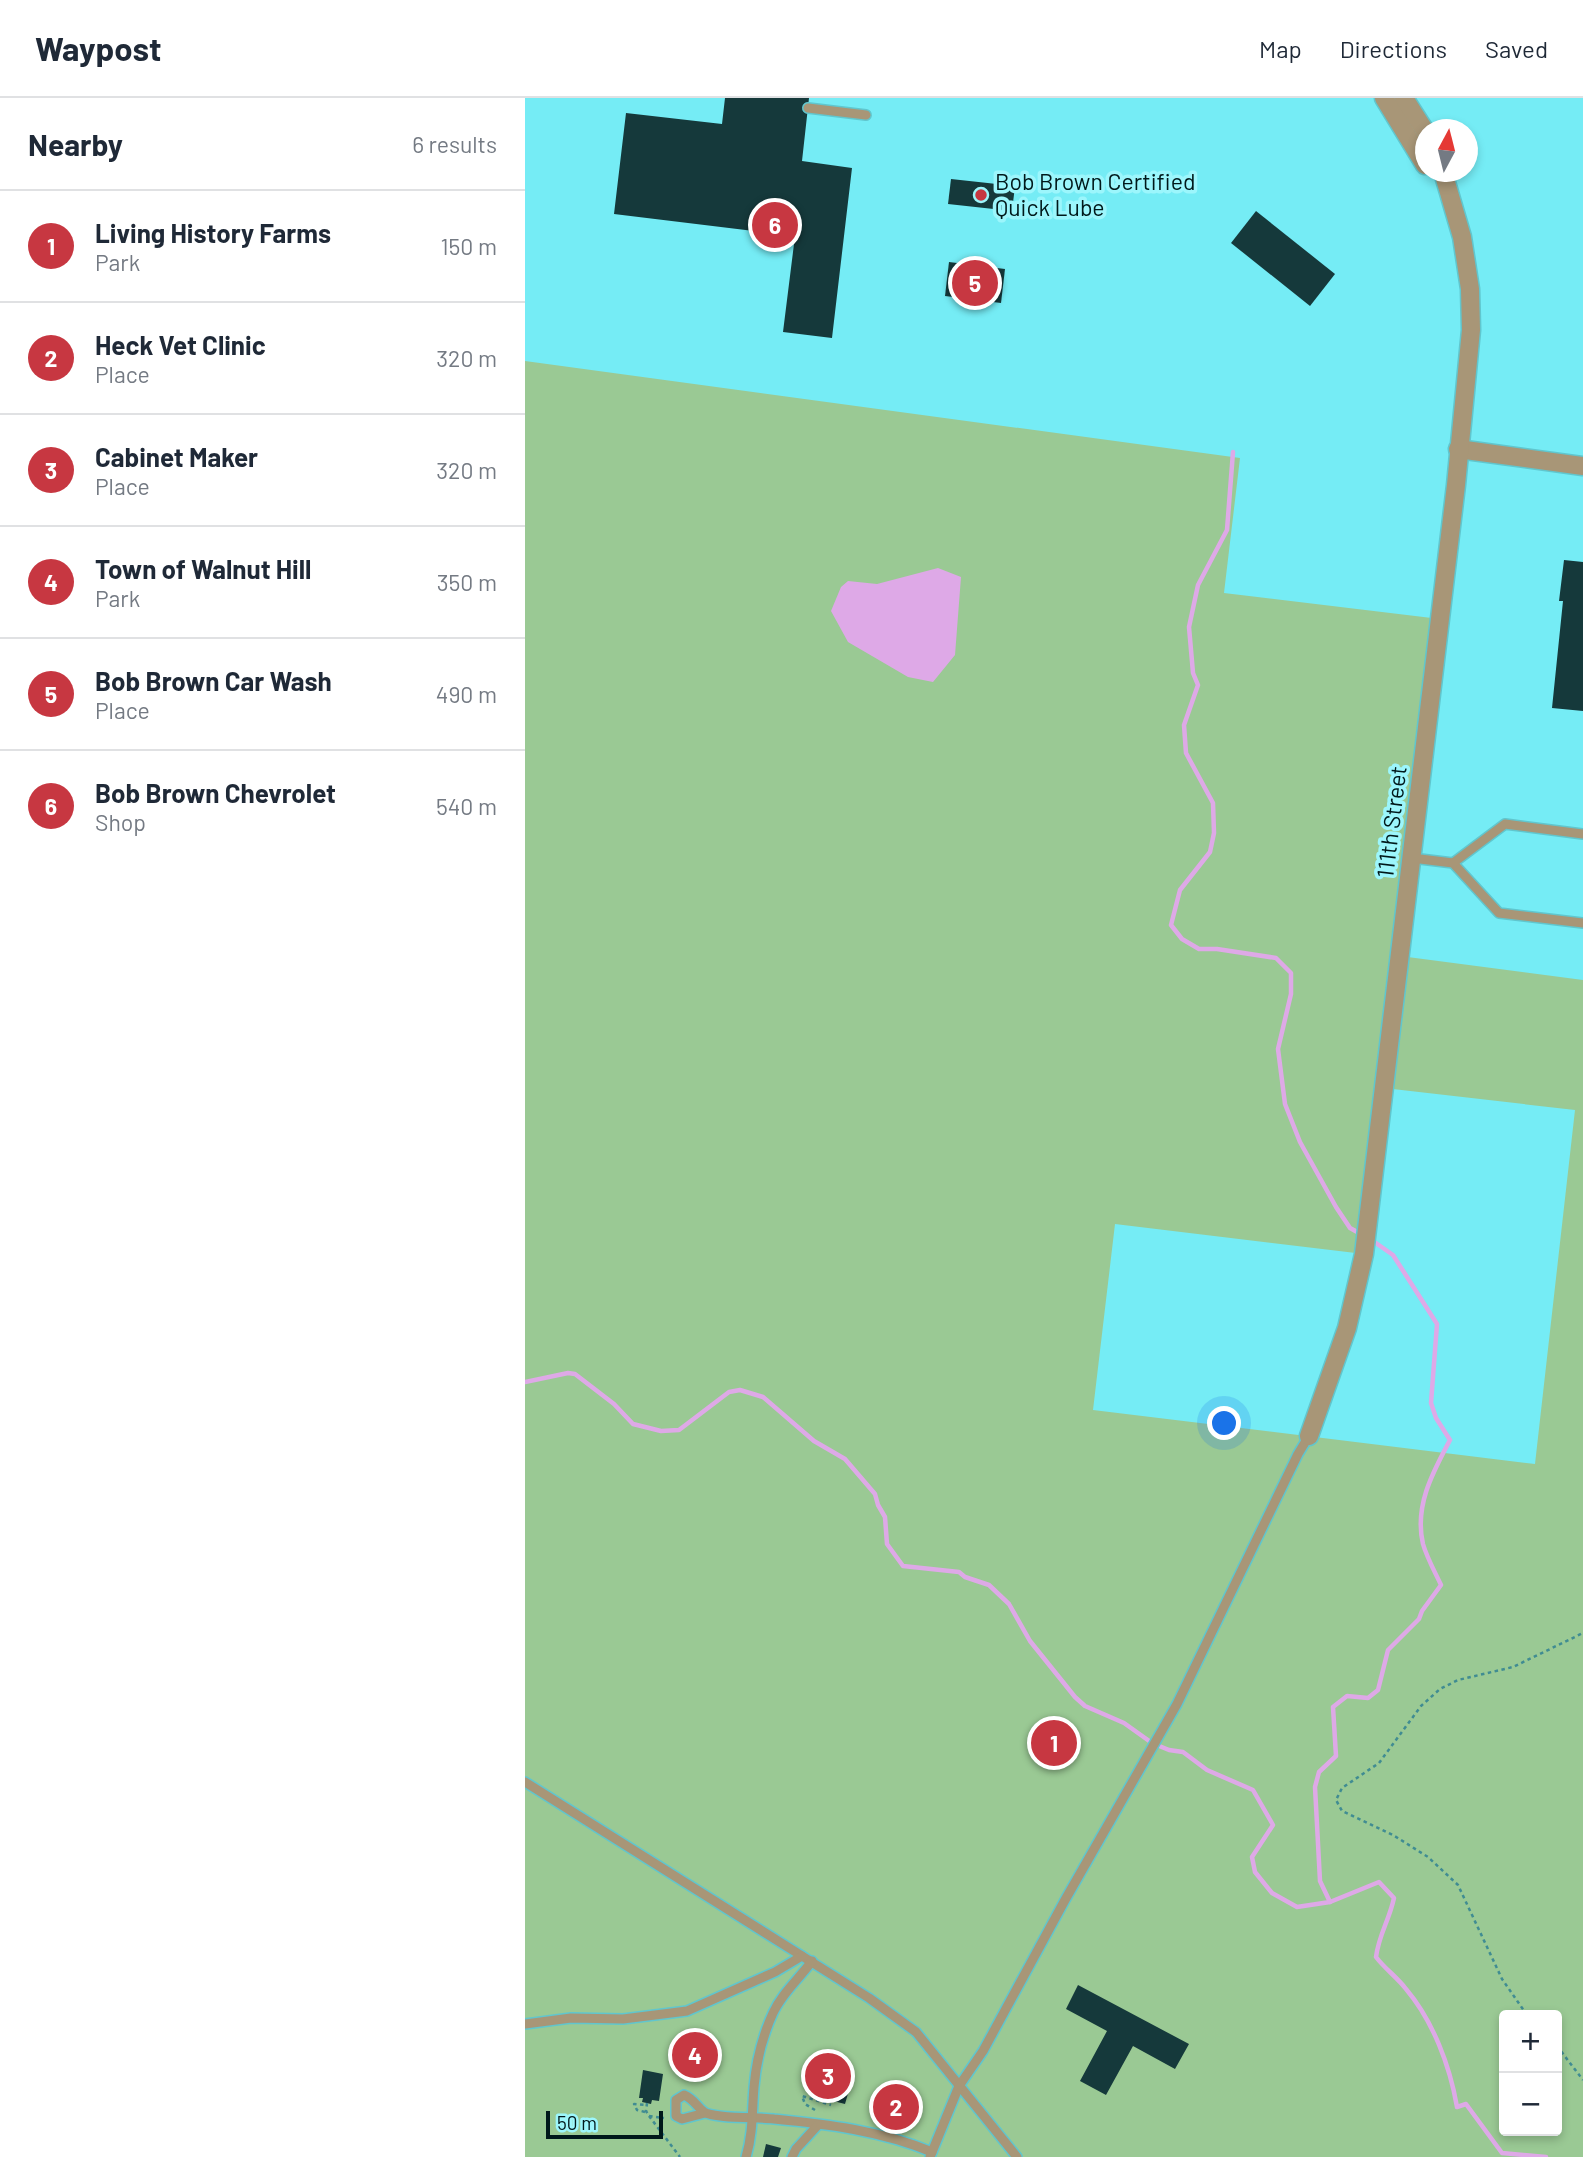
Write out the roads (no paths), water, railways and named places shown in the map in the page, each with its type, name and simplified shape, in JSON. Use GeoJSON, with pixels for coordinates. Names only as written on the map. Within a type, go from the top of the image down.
{"type":"FeatureCollection","features":[{"type":"Feature","properties":{"kind":"street"},"geometry":{"type":"LineString","coordinates":[[1384,98],[1415,147]]}},
{"type":"Feature","properties":{"kind":"street"},"geometry":{"type":"LineString","coordinates":[[1404,98],[1418,119]]}},
{"type":"Feature","properties":{"kind":"street","name":"111th Street"},"geometry":{"type":"LineString","coordinates":[[1436,182],[1453,208]]}},
{"type":"Feature","properties":{"kind":"street","name":"111th Street"},"geometry":{"type":"LineString","coordinates":[[1309,1436],[1347,1328],[1364,1254],[1456,485],[1471,331],[1462,237],[1446,182]]}},
{"type":"Feature","properties":{"kind":"street"},"geometry":{"type":"LineString","coordinates":[[1458,449],[1583,466]]}},
{"type":"Feature","properties":{"kind":"lane"},"geometry":{"type":"LineString","coordinates":[[808,107],[866,115]]}},
{"type":"Feature","properties":{"kind":"lane"},"geometry":{"type":"LineString","coordinates":[[1453,863],[1505,824],[1583,834]]}},
{"type":"Feature","properties":{"kind":"lane"},"geometry":{"type":"LineString","coordinates":[[1412,858],[1453,863],[1499,914],[1583,923]]}},
{"type":"Feature","properties":{"kind":"lane"},"geometry":{"type":"LineString","coordinates":[[705,2113],[879,2133],[931,2154],[959,2086],[983,2051],[1065,1900],[1177,1704],[1309,1436]]}},
{"type":"Feature","properties":{"kind":"lane"},"geometry":{"type":"LineString","coordinates":[[525,1782],[812,1961],[916,2032],[1017,2157]]}},
{"type":"Feature","properties":{"kind":"lane"},"geometry":{"type":"LineString","coordinates":[[525,2024],[571,2018],[623,2019],[687,2011],[775,1972],[802,1956]]}},
{"type":"Feature","properties":{"kind":"lane"},"geometry":{"type":"LineString","coordinates":[[746,2157],[754,2117],[756,2073],[773,2012],[812,1961]]}},
{"type":"Feature","properties":{"kind":"lane"},"geometry":{"type":"LineString","coordinates":[[792,2157],[818,2125]]}},
{"type":"Feature","properties":{"kind":"waterway"},"geometry":{"type":"LineString","coordinates":[[1233,452],[1227,530],[1198,585],[1189,627],[1193,673],[1198,685],[1184,725],[1186,753],[1213,803],[1214,833],[1210,852],[1180,890],[1171,925],[1182,939],[1199,949],[1276,958],[1291,973],[1291,994],[1278,1049],[1285,1104],[1300,1142],[1336,1207],[1350,1228],[1359,1233]]}},
{"type":"Feature","properties":{"kind":"waterway"},"geometry":{"type":"LineString","coordinates":[[1330,1902],[1320,1881],[1315,1787],[1319,1772],[1336,1756],[1333,1707],[1347,1696],[1368,1698],[1378,1690],[1388,1650],[1419,1619],[1441,1585],[1423,1544],[1421,1530],[1427,1490],[1450,1440],[1436,1418],[1431,1403],[1437,1324],[1393,1255],[1373,1241]]}},
{"type":"Feature","properties":{"kind":"waterway"},"geometry":{"type":"LineString","coordinates":[[525,1382],[575,1374],[614,1404],[633,1424],[661,1431],[679,1430],[729,1392],[740,1390],[763,1397],[814,1441],[845,1459],[875,1494],[885,1517],[887,1544],[903,1566],[959,1572],[965,1577],[989,1585],[1009,1604],[1030,1641],[1085,1706],[1124,1723],[1152,1743],[1183,1752],[1207,1770],[1253,1790],[1273,1825],[1252,1857],[1255,1872],[1272,1893],[1297,1907],[1330,1902],[1379,1882],[1394,1898],[1376,1957],[1402,1985],[1424,2015],[1445,2060],[1457,2107],[1466,2104],[1502,2153],[1546,2157]]}},
{"type":"Feature","properties":{"kind":"place","name":"Bob Brown Certified Quick Lube"},"geometry":{"type":"Point","coordinates":[981,195]}},
{"type":"Feature","properties":{"kind":"place","name":"Bob Brown Chevrolet"},"geometry":{"type":"Point","coordinates":[775,225]}},
{"type":"Feature","properties":{"kind":"place","name":"Bob Brown Car Wash"},"geometry":{"type":"Point","coordinates":[975,283]}},
{"type":"Feature","properties":{"kind":"place","name":"Living History Farms"},"geometry":{"type":"Point","coordinates":[1054,1743]}},
{"type":"Feature","properties":{"kind":"place","name":"Town of Walnut Hill"},"geometry":{"type":"Point","coordinates":[695,2055]}},
{"type":"Feature","properties":{"kind":"place","name":"Cabinet Maker"},"geometry":{"type":"Point","coordinates":[828,2076]}},
{"type":"Feature","properties":{"kind":"place","name":"Heck Vet Clinic"},"geometry":{"type":"Point","coordinates":[896,2107]}}]}
